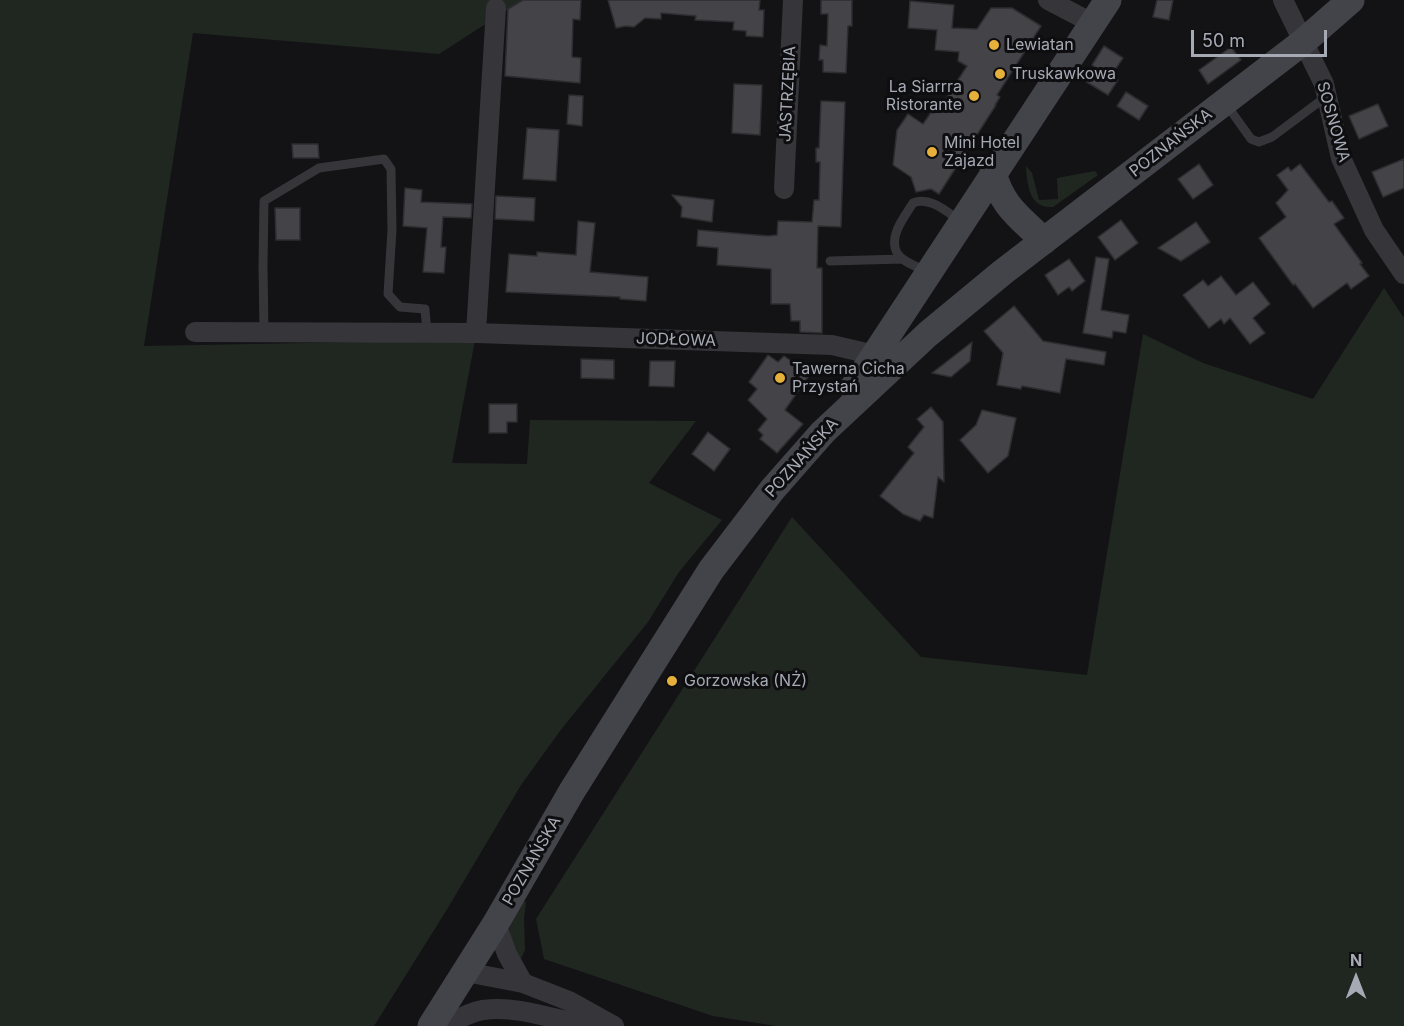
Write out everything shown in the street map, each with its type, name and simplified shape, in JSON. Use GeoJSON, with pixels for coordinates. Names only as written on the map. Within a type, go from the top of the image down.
{"type":"FeatureCollection","features":[{"type":"Feature","properties":{"kind":"street","name":"JASTRZĘBIA"},"geometry":{"type":"LineString","coordinates":[[784,189],[793,0]]}},
{"type":"Feature","properties":{"kind":"street"},"geometry":{"type":"LineString","coordinates":[[1048,0],[1092,23]]}},
{"type":"Feature","properties":{"kind":"street"},"geometry":{"type":"LineString","coordinates":[[823,432],[1108,0]]}},
{"type":"Feature","properties":{"kind":"street","name":"SOSNOWA"},"geometry":{"type":"LineString","coordinates":[[1283,0],[1324,84],[1341,159],[1374,230],[1404,274]]}},
{"type":"Feature","properties":{"kind":"street","name":"POZNAŃSKA"},"geometry":{"type":"LineString","coordinates":[[431,1026],[496,923],[572,791],[711,570],[771,490],[823,432],[928,334],[1003,272],[1303,42],[1351,0]]}},
{"type":"Feature","properties":{"kind":"street"},"geometry":{"type":"LineString","coordinates":[[476,333],[499,4]]}},
{"type":"Feature","properties":{"kind":"street"},"geometry":{"type":"LineString","coordinates":[[993,172],[1001,196],[1044,241]]}},
{"type":"Feature","properties":{"kind":"street","name":"JODŁOWA"},"geometry":{"type":"LineString","coordinates":[[195,332],[476,333],[832,345],[875,355]]}},
{"type":"Feature","properties":{"kind":"street"},"geometry":{"type":"LineString","coordinates":[[496,923],[507,954],[523,983]]}},
{"type":"Feature","properties":{"kind":"street"},"geometry":{"type":"LineString","coordinates":[[466,972],[523,983],[569,1001],[614,1026]]}},
{"type":"Feature","properties":{"kind":"street"},"geometry":{"type":"LineString","coordinates":[[466,972],[513,1009]]}},
{"type":"Feature","properties":{"kind":"street"},"geometry":{"type":"LineString","coordinates":[[445,1026],[482,1010],[513,1009],[562,1022],[589,1026]]}},
{"type":"Feature","properties":{"kind":"lane"},"geometry":{"type":"LineString","coordinates":[[1224,102],[1251,139],[1259,142],[1272,136],[1327,96]]}},
{"type":"Feature","properties":{"kind":"lane"},"geometry":{"type":"LineString","coordinates":[[264,332],[264,201],[319,168],[384,159],[391,169],[392,231],[388,294],[400,307],[425,309],[427,333]]}},
{"type":"Feature","properties":{"kind":"lane"},"geometry":{"type":"LineString","coordinates":[[928,273],[897,253],[898,227],[913,203],[924,201],[934,204],[961,222]]}},
{"type":"Feature","properties":{"kind":"lane"},"geometry":{"type":"LineString","coordinates":[[830,261],[903,259]]}},
{"type":"Feature","properties":{"kind":"shaded area"},"geometry":{"type":"Polygon","coordinates":[[[0,0],[523,0],[439,54],[193,33],[144,346],[475,340],[452,463],[527,464],[530,420],[696,421],[649,483],[722,520],[679,572],[648,622],[560,731],[521,785],[374,1026],[0,1026],[0,0]]]}},
{"type":"Feature","properties":{"kind":"shaded area"},"geometry":{"type":"Polygon","coordinates":[[[1026,166],[1032,173],[1039,200],[1058,199],[1057,178],[1095,171],[1098,175],[1053,207],[1045,207],[1034,200],[1031,194],[1026,166]]]}},
{"type":"Feature","properties":{"kind":"shaded area"},"geometry":{"type":"Polygon","coordinates":[[[1384,288],[1404,318],[1404,1026],[776,1026],[713,1016],[544,959],[536,919],[792,517],[921,657],[1087,675],[1143,334],[1203,363],[1313,399],[1384,288]]]}},
{"type":"Feature","properties":{"kind":"shaded area"},"geometry":{"type":"Polygon","coordinates":[[[522,900],[526,902],[525,950],[519,963],[509,931],[522,900]]]}},
{"type":"Feature","properties":{"kind":"building"},"geometry":{"type":"Polygon","coordinates":[[[523,0],[581,0],[580,20],[573,19],[572,57],[581,58],[580,83],[505,76],[508,9],[523,0]]]}},
{"type":"Feature","properties":{"kind":"building"},"geometry":{"type":"Polygon","coordinates":[[[608,0],[760,0],[759,10],[764,10],[763,37],[746,36],[746,31],[733,30],[734,22],[695,20],[696,16],[661,13],[661,19],[645,18],[634,27],[616,28],[608,0]]]}},
{"type":"Feature","properties":{"kind":"building"},"geometry":{"type":"Polygon","coordinates":[[[821,0],[852,0],[852,26],[848,26],[846,73],[823,72],[823,60],[819,60],[820,45],[827,46],[828,14],[821,14],[821,0]]]}},
{"type":"Feature","properties":{"kind":"building"},"geometry":{"type":"Polygon","coordinates":[[[1157,0],[1173,0],[1169,20],[1153,17],[1157,0]]]}},
{"type":"Feature","properties":{"kind":"building"},"geometry":{"type":"Polygon","coordinates":[[[910,1],[954,5],[952,28],[977,29],[991,8],[1012,8],[1041,26],[997,95],[1000,97],[996,105],[939,194],[931,189],[916,192],[911,177],[893,165],[897,130],[908,114],[923,124],[934,108],[938,111],[967,66],[958,61],[959,52],[935,50],[937,30],[908,28],[910,1]]]}},
{"type":"Feature","properties":{"kind":"building"},"geometry":{"type":"Polygon","coordinates":[[[1104,46],[1123,58],[1111,76],[1118,80],[1108,95],[1085,81],[1095,67],[1092,65],[1104,46]]]}},
{"type":"Feature","properties":{"kind":"building"},"geometry":{"type":"Polygon","coordinates":[[[1231,47],[1241,60],[1208,84],[1199,70],[1231,47]]]}},
{"type":"Feature","properties":{"kind":"building"},"geometry":{"type":"Polygon","coordinates":[[[734,84],[762,85],[760,135],[732,133],[734,84]]]}},
{"type":"Feature","properties":{"kind":"building"},"geometry":{"type":"Polygon","coordinates":[[[1126,92],[1148,106],[1139,120],[1117,106],[1126,92]]]}},
{"type":"Feature","properties":{"kind":"building"},"geometry":{"type":"Polygon","coordinates":[[[569,95],[583,96],[582,126],[567,124],[569,95]]]}},
{"type":"Feature","properties":{"kind":"building"},"geometry":{"type":"Polygon","coordinates":[[[821,101],[845,102],[841,227],[818,226],[817,268],[822,268],[822,333],[800,332],[800,321],[791,321],[790,304],[771,304],[771,269],[717,265],[718,248],[697,246],[698,230],[768,236],[777,235],[778,221],[812,222],[814,200],[819,200],[820,162],[816,162],[816,148],[819,148],[821,101]]]}},
{"type":"Feature","properties":{"kind":"building"},"geometry":{"type":"Polygon","coordinates":[[[1378,104],[1388,126],[1359,139],[1349,116],[1378,104]]]}},
{"type":"Feature","properties":{"kind":"building"},"geometry":{"type":"Polygon","coordinates":[[[527,128],[559,130],[556,181],[523,179],[527,128]]]}},
{"type":"Feature","properties":{"kind":"building"},"geometry":{"type":"Polygon","coordinates":[[[292,144],[318,144],[319,158],[293,158],[292,144]]]}},
{"type":"Feature","properties":{"kind":"building"},"geometry":{"type":"Polygon","coordinates":[[[1404,159],[1404,188],[1383,197],[1372,172],[1404,159]]]}},
{"type":"Feature","properties":{"kind":"building"},"geometry":{"type":"Polygon","coordinates":[[[1199,164],[1213,185],[1193,199],[1178,179],[1199,164]]]}},
{"type":"Feature","properties":{"kind":"building"},"geometry":{"type":"Polygon","coordinates":[[[1300,164],[1344,218],[1334,224],[1369,276],[1351,289],[1347,283],[1313,308],[1259,238],[1286,217],[1276,203],[1288,190],[1277,175],[1288,167],[1291,171],[1300,164]]]}},
{"type":"Feature","properties":{"kind":"building"},"geometry":{"type":"Polygon","coordinates":[[[405,188],[422,190],[421,202],[472,204],[471,218],[443,217],[441,247],[446,247],[444,273],[423,272],[427,228],[403,226],[405,188]]]}},
{"type":"Feature","properties":{"kind":"building"},"geometry":{"type":"Polygon","coordinates":[[[672,195],[714,200],[712,222],[681,217],[682,207],[672,195]]]}},
{"type":"Feature","properties":{"kind":"building"},"geometry":{"type":"Polygon","coordinates":[[[496,196],[535,198],[534,221],[495,219],[496,196]]]}},
{"type":"Feature","properties":{"kind":"building"},"geometry":{"type":"Polygon","coordinates":[[[275,208],[300,208],[300,240],[276,240],[275,208]]]}},
{"type":"Feature","properties":{"kind":"building"},"geometry":{"type":"Polygon","coordinates":[[[1121,220],[1138,243],[1115,260],[1098,237],[1121,220]]]}},
{"type":"Feature","properties":{"kind":"building"},"geometry":{"type":"Polygon","coordinates":[[[578,221],[595,223],[590,272],[648,277],[646,301],[620,299],[620,297],[506,292],[509,254],[537,256],[537,252],[576,255],[578,221]]]}},
{"type":"Feature","properties":{"kind":"building"},"geometry":{"type":"Polygon","coordinates":[[[1196,222],[1210,242],[1181,261],[1158,248],[1196,222]]]}},
{"type":"Feature","properties":{"kind":"building"},"geometry":{"type":"Polygon","coordinates":[[[1096,257],[1109,259],[1101,310],[1129,315],[1126,333],[1113,331],[1112,338],[1083,333],[1096,257]]]}},
{"type":"Feature","properties":{"kind":"building"},"geometry":{"type":"Polygon","coordinates":[[[1069,259],[1085,281],[1072,291],[1069,287],[1058,295],[1045,275],[1069,259]]]}},
{"type":"Feature","properties":{"kind":"building"},"geometry":{"type":"Polygon","coordinates":[[[1221,276],[1236,295],[1253,282],[1270,304],[1253,318],[1265,333],[1250,344],[1230,318],[1224,324],[1221,319],[1209,328],[1183,295],[1203,280],[1208,286],[1221,276]]]}},
{"type":"Feature","properties":{"kind":"building"},"geometry":{"type":"Polygon","coordinates":[[[1014,306],[1043,341],[1106,352],[1104,365],[1066,359],[1060,393],[1022,386],[1021,389],[997,385],[1003,353],[984,331],[1014,306]]]}},
{"type":"Feature","properties":{"kind":"building"},"geometry":{"type":"Polygon","coordinates":[[[972,342],[970,361],[951,377],[932,373],[972,342]]]}},
{"type":"Feature","properties":{"kind":"building"},"geometry":{"type":"Polygon","coordinates":[[[768,355],[778,362],[784,356],[810,374],[785,410],[803,424],[777,453],[760,439],[763,435],[758,430],[767,419],[748,400],[757,389],[749,382],[768,355]]]}},
{"type":"Feature","properties":{"kind":"building"},"geometry":{"type":"Polygon","coordinates":[[[581,359],[614,360],[614,379],[581,378],[581,359]]]}},
{"type":"Feature","properties":{"kind":"building"},"geometry":{"type":"Polygon","coordinates":[[[650,361],[675,361],[674,387],[649,386],[650,361]]]}},
{"type":"Feature","properties":{"kind":"building"},"geometry":{"type":"Polygon","coordinates":[[[489,404],[517,404],[517,422],[507,422],[507,433],[489,433],[489,404]]]}},
{"type":"Feature","properties":{"kind":"building"},"geometry":{"type":"Polygon","coordinates":[[[931,407],[943,422],[944,482],[938,477],[933,518],[924,515],[920,521],[903,514],[880,496],[914,453],[908,447],[924,427],[917,419],[931,407]]]}},
{"type":"Feature","properties":{"kind":"building"},"geometry":{"type":"Polygon","coordinates":[[[982,410],[1016,418],[1008,456],[988,473],[960,440],[976,425],[982,410]]]}},
{"type":"Feature","properties":{"kind":"building"},"geometry":{"type":"Polygon","coordinates":[[[708,432],[730,449],[714,471],[692,454],[708,432]]]}},
{"type":"Feature","properties":{"kind":"place","name":"Lewiatan"},"geometry":{"type":"Point","coordinates":[994,45]}},
{"type":"Feature","properties":{"kind":"place","name":"Truskawkowa"},"geometry":{"type":"Point","coordinates":[1000,74]}},
{"type":"Feature","properties":{"kind":"place","name":"La Siarrra Ristorante"},"geometry":{"type":"Point","coordinates":[974,96]}},
{"type":"Feature","properties":{"kind":"place","name":"Mini Hotel Zajazd"},"geometry":{"type":"Point","coordinates":[932,152]}},
{"type":"Feature","properties":{"kind":"place","name":"Tawerna Cicha Przystań"},"geometry":{"type":"Point","coordinates":[780,378]}},
{"type":"Feature","properties":{"kind":"place","name":"Gorzowska (NŻ)"},"geometry":{"type":"Point","coordinates":[672,681]}}]}
